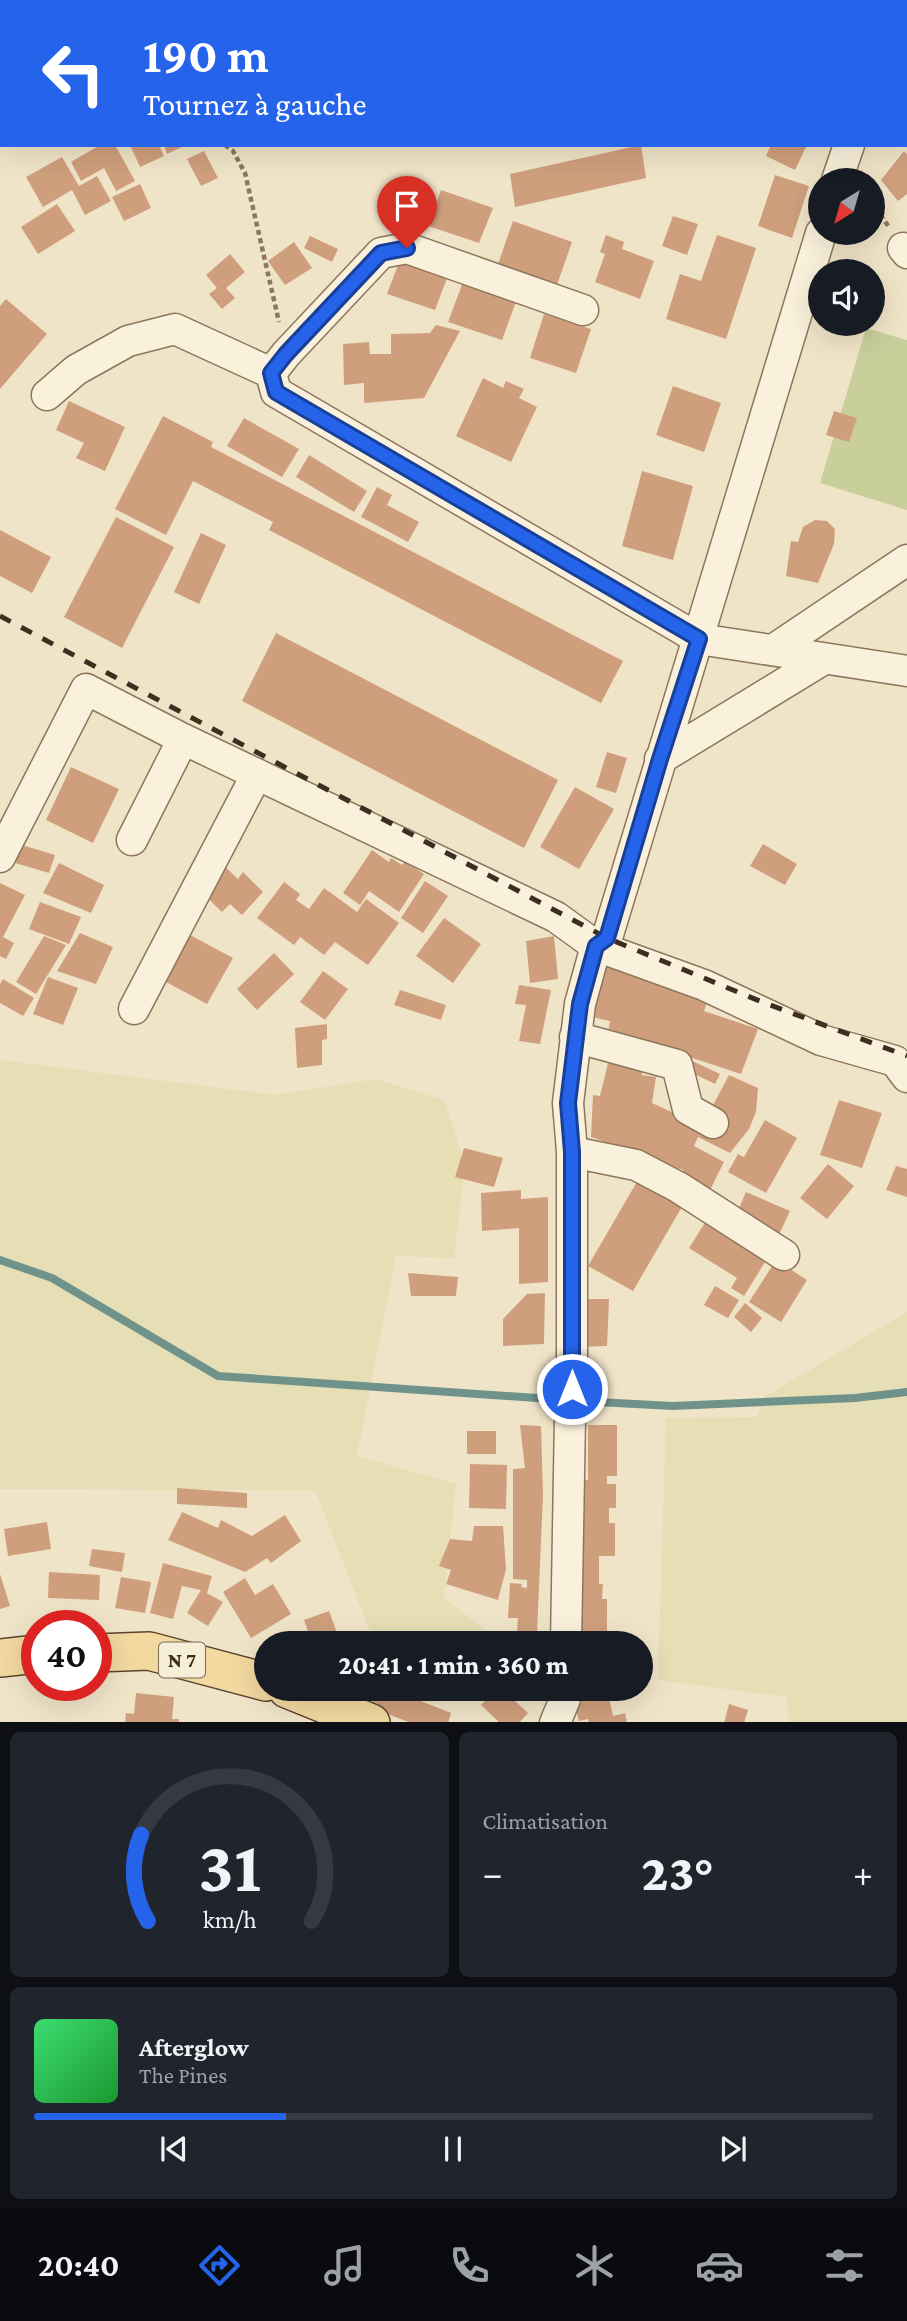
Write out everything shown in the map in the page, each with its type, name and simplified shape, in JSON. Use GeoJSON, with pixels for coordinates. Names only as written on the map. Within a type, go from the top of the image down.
{"type":"FeatureCollection","features":[{"type":"Feature","properties":{"kind":"main road","name":"N 7"},"geometry":{"type":"LineString","coordinates":[[112,1652],[149,1651],[254,1679]]}},
{"type":"Feature","properties":{"kind":"main road"},"geometry":{"type":"LineString","coordinates":[[0,1658],[21,1656]]}},
{"type":"Feature","properties":{"kind":"main road"},"geometry":{"type":"LineString","coordinates":[[317,1701],[369,1722]]}},
{"type":"Feature","properties":{"kind":"street"},"geometry":{"type":"LineString","coordinates":[[841,168],[848,147]]}},
{"type":"Feature","properties":{"kind":"street"},"geometry":{"type":"LineString","coordinates":[[566,1631],[572,1152],[568,1103],[580,1004],[596,946],[607,938],[817,245]]}},
{"type":"Feature","properties":{"kind":"street"},"geometry":{"type":"LineString","coordinates":[[583,310],[407,248],[381,253],[279,363],[276,392],[699,639],[907,671]]}},
{"type":"Feature","properties":{"kind":"street"},"geometry":{"type":"LineString","coordinates":[[47,395],[76,370],[128,341],[175,329],[279,363]]}},
{"type":"Feature","properties":{"kind":"street"},"geometry":{"type":"LineString","coordinates":[[773,650],[907,560]]}},
{"type":"Feature","properties":{"kind":"street"},"geometry":{"type":"LineString","coordinates":[[660,759],[824,659]]}},
{"type":"Feature","properties":{"kind":"street"},"geometry":{"type":"LineString","coordinates":[[0,857],[86,690],[556,918],[596,946],[704,985],[821,1040],[895,1061],[907,1077]]}},
{"type":"Feature","properties":{"kind":"street"},"geometry":{"type":"LineString","coordinates":[[132,840],[183,739]]}},
{"type":"Feature","properties":{"kind":"street"},"geometry":{"type":"LineString","coordinates":[[134,1009],[257,774]]}},
{"type":"Feature","properties":{"kind":"street"},"geometry":{"type":"LineString","coordinates":[[575,1037],[677,1065],[688,1109],[713,1123]]}},
{"type":"Feature","properties":{"kind":"street"},"geometry":{"type":"LineString","coordinates":[[572,1152],[636,1165],[678,1187],[784,1255]]}},
{"type":"Feature","properties":{"kind":"path"},"geometry":{"type":"LineString","coordinates":[[228,147],[233,151],[244,173],[279,363]]}},
{"type":"Feature","properties":{"kind":"shaded area"},"geometry":{"type":"Polygon","coordinates":[[[0,1060],[275,1095],[375,1079],[444,1100],[465,1164],[454,1258],[396,1256],[357,1456],[456,1484],[444,1598],[487,1631],[369,1629],[315,1490],[0,1489],[0,1060]]]}},
{"type":"Feature","properties":{"kind":"shaded area"},"geometry":{"type":"Polygon","coordinates":[[[907,1312],[907,1722],[789,1722],[787,1697],[658,1680],[666,1418],[757,1417],[764,1397],[907,1312]]]}},
{"type":"Feature","properties":{"kind":"green space"},"geometry":{"type":"Polygon","coordinates":[[[885,334],[907,340],[907,510],[820,483],[864,336],[885,336],[885,334]]]}},
{"type":"Feature","properties":{"kind":"building"},"geometry":{"type":"Polygon","coordinates":[[[97,147],[116,147],[135,181],[116,191],[104,168],[81,181],[71,162],[97,147]]]}},
{"type":"Feature","properties":{"kind":"building"},"geometry":{"type":"Polygon","coordinates":[[[131,147],[160,147],[164,156],[140,167],[131,147]]]}},
{"type":"Feature","properties":{"kind":"building"},"geometry":{"type":"Polygon","coordinates":[[[165,147],[182,147],[167,154],[165,147]]]}},
{"type":"Feature","properties":{"kind":"building"},"geometry":{"type":"Polygon","coordinates":[[[641,147],[646,178],[515,207],[510,174],[641,147]]]}},
{"type":"Feature","properties":{"kind":"building"},"geometry":{"type":"Polygon","coordinates":[[[770,147],[806,147],[795,170],[766,156],[770,147]]]}},
{"type":"Feature","properties":{"kind":"building"},"geometry":{"type":"Polygon","coordinates":[[[204,151],[218,178],[201,186],[187,159],[204,151]]]}},
{"type":"Feature","properties":{"kind":"building"},"geometry":{"type":"Polygon","coordinates":[[[904,151],[907,154],[907,194],[898,201],[886,186],[886,174],[904,151]]]}},
{"type":"Feature","properties":{"kind":"building"},"geometry":{"type":"Polygon","coordinates":[[[62,157],[79,186],[97,176],[111,201],[85,215],[72,190],[43,207],[26,177],[62,157]]]}},
{"type":"Feature","properties":{"kind":"building"},"geometry":{"type":"Polygon","coordinates":[[[775,175],[808,186],[792,238],[758,226],[775,175]]]}},
{"type":"Feature","properties":{"kind":"building"},"geometry":{"type":"Polygon","coordinates":[[[140,184],[151,208],[124,221],[112,197],[140,184]]]}},
{"type":"Feature","properties":{"kind":"building"},"geometry":{"type":"Polygon","coordinates":[[[441,190],[493,208],[479,243],[428,226],[441,190]]]}},
{"type":"Feature","properties":{"kind":"building"},"geometry":{"type":"Polygon","coordinates":[[[57,204],[75,231],[38,254],[21,227],[57,204]]]}},
{"type":"Feature","properties":{"kind":"building"},"geometry":{"type":"Polygon","coordinates":[[[673,216],[698,224],[687,255],[662,246],[673,216]]]}},
{"type":"Feature","properties":{"kind":"building"},"geometry":{"type":"Polygon","coordinates":[[[513,221],[572,242],[557,285],[498,264],[513,221]]]}},
{"type":"Feature","properties":{"kind":"building"},"geometry":{"type":"Polygon","coordinates":[[[606,235],[624,242],[622,249],[654,261],[640,299],[595,282],[605,254],[600,252],[606,235]]]}},
{"type":"Feature","properties":{"kind":"building"},"geometry":{"type":"Polygon","coordinates":[[[717,235],[756,248],[726,339],[666,319],[680,274],[701,281],[717,235]]]}},
{"type":"Feature","properties":{"kind":"building"},"geometry":{"type":"Polygon","coordinates":[[[310,236],[338,249],[332,262],[304,248],[310,236]]]}},
{"type":"Feature","properties":{"kind":"building"},"geometry":{"type":"Polygon","coordinates":[[[294,242],[312,268],[285,285],[268,261],[294,242]]]}},
{"type":"Feature","properties":{"kind":"building"},"geometry":{"type":"Polygon","coordinates":[[[230,254],[245,272],[226,288],[235,298],[222,309],[209,294],[217,288],[206,275],[230,254]]]}},
{"type":"Feature","properties":{"kind":"building"},"geometry":{"type":"Polygon","coordinates":[[[401,257],[449,273],[435,310],[387,294],[401,257]]]}},
{"type":"Feature","properties":{"kind":"building"},"geometry":{"type":"Polygon","coordinates":[[[463,282],[517,299],[502,340],[448,322],[463,282]]]}},
{"type":"Feature","properties":{"kind":"building"},"geometry":{"type":"Polygon","coordinates":[[[6,299],[47,334],[0,389],[0,306],[6,299]]]}},
{"type":"Feature","properties":{"kind":"building"},"geometry":{"type":"Polygon","coordinates":[[[544,314],[591,329],[576,373],[530,358],[544,314]]]}},
{"type":"Feature","properties":{"kind":"building"},"geometry":{"type":"Polygon","coordinates":[[[436,325],[460,331],[424,398],[364,403],[364,383],[344,385],[343,344],[369,342],[370,354],[391,354],[391,334],[430,333],[436,325]]]}},
{"type":"Feature","properties":{"kind":"building"},"geometry":{"type":"Polygon","coordinates":[[[483,378],[503,388],[506,381],[524,389],[519,398],[537,407],[511,462],[456,436],[483,378]]]}},
{"type":"Feature","properties":{"kind":"building"},"geometry":{"type":"Polygon","coordinates":[[[673,386],[721,403],[704,452],[656,435],[673,386]]]}},
{"type":"Feature","properties":{"kind":"building"},"geometry":{"type":"Polygon","coordinates":[[[69,401],[125,427],[105,471],[76,458],[84,443],[56,430],[69,401]]]}},
{"type":"Feature","properties":{"kind":"building"},"geometry":{"type":"Polygon","coordinates":[[[834,411],[857,418],[849,442],[826,435],[834,411]]]}},
{"type":"Feature","properties":{"kind":"building"},"geometry":{"type":"Polygon","coordinates":[[[163,416],[213,442],[211,447],[623,661],[601,703],[269,530],[273,522],[193,481],[166,535],[115,509],[163,416]]]}},
{"type":"Feature","properties":{"kind":"building"},"geometry":{"type":"Polygon","coordinates":[[[244,418],[299,449],[282,477],[227,446],[244,418]]]}},
{"type":"Feature","properties":{"kind":"building"},"geometry":{"type":"Polygon","coordinates":[[[309,455],[367,491],[354,512],[296,477],[309,455]]]}},
{"type":"Feature","properties":{"kind":"building"},"geometry":{"type":"Polygon","coordinates":[[[642,471],[693,486],[673,560],[622,546],[642,471]]]}},
{"type":"Feature","properties":{"kind":"building"},"geometry":{"type":"Polygon","coordinates":[[[377,487],[392,495],[387,505],[419,522],[408,542],[361,517],[377,487]]]}},
{"type":"Feature","properties":{"kind":"building"},"geometry":{"type":"Polygon","coordinates":[[[116,517],[174,547],[122,648],[64,617],[116,517]]]}},
{"type":"Feature","properties":{"kind":"building"},"geometry":{"type":"Polygon","coordinates":[[[815,520],[827,521],[835,529],[834,544],[818,583],[786,576],[791,541],[798,542],[803,527],[815,520]]]}},
{"type":"Feature","properties":{"kind":"building"},"geometry":{"type":"Polygon","coordinates":[[[0,530],[51,557],[32,593],[0,576],[0,530]]]}},
{"type":"Feature","properties":{"kind":"building"},"geometry":{"type":"Polygon","coordinates":[[[201,533],[226,545],[199,604],[174,592],[201,533]]]}},
{"type":"Feature","properties":{"kind":"building"},"geometry":{"type":"Polygon","coordinates":[[[276,633],[558,780],[524,848],[242,701],[276,633]]]}},
{"type":"Feature","properties":{"kind":"building"},"geometry":{"type":"Polygon","coordinates":[[[607,752],[627,758],[616,793],[596,787],[607,752]]]}},
{"type":"Feature","properties":{"kind":"building"},"geometry":{"type":"Polygon","coordinates":[[[71,767],[119,789],[93,843],[46,820],[71,767]]]}},
{"type":"Feature","properties":{"kind":"building"},"geometry":{"type":"Polygon","coordinates":[[[575,787],[614,809],[579,869],[540,847],[575,787]]]}},
{"type":"Feature","properties":{"kind":"building"},"geometry":{"type":"Polygon","coordinates":[[[12,842],[55,855],[49,873],[5,860],[12,842]]]}},
{"type":"Feature","properties":{"kind":"building"},"geometry":{"type":"Polygon","coordinates":[[[763,844],[797,864],[785,885],[750,866],[763,844]]]}},
{"type":"Feature","properties":{"kind":"building"},"geometry":{"type":"Polygon","coordinates":[[[372,850],[389,862],[391,858],[402,865],[405,861],[424,874],[399,912],[369,891],[360,905],[343,893],[372,850]]]}},
{"type":"Feature","properties":{"kind":"building"},"geometry":{"type":"Polygon","coordinates":[[[218,860],[238,879],[243,872],[263,892],[242,915],[230,904],[222,912],[195,886],[218,860]]]}},
{"type":"Feature","properties":{"kind":"building"},"geometry":{"type":"Polygon","coordinates":[[[59,863],[104,885],[91,913],[43,893],[59,863]]]}},
{"type":"Feature","properties":{"kind":"building"},"geometry":{"type":"Polygon","coordinates":[[[425,881],[448,896],[423,933],[401,918],[425,881]]]}},
{"type":"Feature","properties":{"kind":"building"},"geometry":{"type":"Polygon","coordinates":[[[284,882],[300,894],[296,900],[309,909],[324,888],[357,912],[366,899],[399,923],[368,965],[335,942],[324,955],[300,937],[294,945],[257,918],[284,882]]]}},
{"type":"Feature","properties":{"kind":"building"},"geometry":{"type":"Polygon","coordinates":[[[0,883],[25,895],[3,937],[14,943],[6,959],[0,956],[0,883]]]}},
{"type":"Feature","properties":{"kind":"building"},"geometry":{"type":"Polygon","coordinates":[[[40,902],[81,917],[69,944],[29,929],[40,902]]]}},
{"type":"Feature","properties":{"kind":"building"},"geometry":{"type":"Polygon","coordinates":[[[444,918],[481,944],[453,983],[416,956],[444,918]]]}},
{"type":"Feature","properties":{"kind":"building"},"geometry":{"type":"Polygon","coordinates":[[[177,928],[233,958],[207,1004],[151,974],[177,928]]]}},
{"type":"Feature","properties":{"kind":"building"},"geometry":{"type":"Polygon","coordinates":[[[80,933],[113,947],[96,984],[57,971],[80,933]]]}},
{"type":"Feature","properties":{"kind":"building"},"geometry":{"type":"Polygon","coordinates":[[[44,936],[66,945],[36,994],[16,982],[44,936]]]}},
{"type":"Feature","properties":{"kind":"building"},"geometry":{"type":"Polygon","coordinates":[[[554,936],[558,979],[530,983],[526,941],[554,936]]]}},
{"type":"Feature","properties":{"kind":"building"},"geometry":{"type":"Polygon","coordinates":[[[274,953],[294,974],[257,1010],[237,989],[274,953]]]}},
{"type":"Feature","properties":{"kind":"building"},"geometry":{"type":"Polygon","coordinates":[[[604,956],[657,984],[660,978],[710,994],[704,1011],[758,1029],[741,1074],[671,1051],[720,1074],[715,1084],[608,1032],[610,1021],[592,1017],[604,956]]]}},
{"type":"Feature","properties":{"kind":"building"},"geometry":{"type":"Polygon","coordinates":[[[323,971],[348,989],[325,1020],[300,1002],[323,971]]]}},
{"type":"Feature","properties":{"kind":"building"},"geometry":{"type":"Polygon","coordinates":[[[48,977],[78,988],[63,1025],[33,1014],[48,977]]]}},
{"type":"Feature","properties":{"kind":"building"},"geometry":{"type":"Polygon","coordinates":[[[3,979],[34,998],[23,1016],[0,1003],[0,984],[3,979]]]}},
{"type":"Feature","properties":{"kind":"building"},"geometry":{"type":"Polygon","coordinates":[[[519,985],[551,990],[540,1044],[519,1041],[526,1005],[515,1004],[519,985]]]}},
{"type":"Feature","properties":{"kind":"building"},"geometry":{"type":"Polygon","coordinates":[[[400,990],[446,1005],[441,1020],[394,1005],[400,990]]]}},
{"type":"Feature","properties":{"kind":"building"},"geometry":{"type":"Polygon","coordinates":[[[327,1024],[327,1039],[322,1040],[322,1065],[297,1068],[295,1028],[327,1024]]]}},
{"type":"Feature","properties":{"kind":"building"},"geometry":{"type":"Polygon","coordinates":[[[609,1059],[643,1063],[642,1075],[656,1077],[652,1103],[702,1126],[729,1075],[758,1088],[756,1112],[749,1129],[730,1153],[698,1137],[694,1146],[724,1162],[710,1190],[680,1177],[683,1170],[591,1137],[593,1095],[600,1096],[609,1059]]]}},
{"type":"Feature","properties":{"kind":"building"},"geometry":{"type":"Polygon","coordinates":[[[839,1100],[882,1113],[862,1168],[820,1155],[839,1100]]]}},
{"type":"Feature","properties":{"kind":"building"},"geometry":{"type":"Polygon","coordinates":[[[765,1120],[797,1138],[766,1193],[728,1172],[738,1154],[744,1157],[765,1120]]]}},
{"type":"Feature","properties":{"kind":"building"},"geometry":{"type":"Polygon","coordinates":[[[464,1148],[503,1158],[494,1187],[455,1177],[464,1148]]]}},
{"type":"Feature","properties":{"kind":"building"},"geometry":{"type":"Polygon","coordinates":[[[828,1164],[854,1186],[827,1219],[800,1198],[828,1164]]]}},
{"type":"Feature","properties":{"kind":"building"},"geometry":{"type":"Polygon","coordinates":[[[896,1166],[907,1169],[907,1197],[886,1190],[896,1166]]]}},
{"type":"Feature","properties":{"kind":"building"},"geometry":{"type":"Polygon","coordinates":[[[638,1180],[683,1205],[633,1291],[588,1266],[638,1180]]]}},
{"type":"Feature","properties":{"kind":"building"},"geometry":{"type":"Polygon","coordinates":[[[521,1190],[521,1199],[548,1197],[548,1282],[519,1284],[519,1228],[482,1231],[481,1193],[521,1190]]]}},
{"type":"Feature","properties":{"kind":"building"},"geometry":{"type":"Polygon","coordinates":[[[746,1192],[790,1211],[778,1237],[733,1222],[746,1192]]]}},
{"type":"Feature","properties":{"kind":"building"},"geometry":{"type":"Polygon","coordinates":[[[706,1221],[767,1259],[744,1296],[731,1288],[737,1278],[689,1248],[706,1221]]]}},
{"type":"Feature","properties":{"kind":"building"},"geometry":{"type":"Polygon","coordinates":[[[776,1260],[807,1280],[781,1322],[749,1302],[776,1260]]]}},
{"type":"Feature","properties":{"kind":"building"},"geometry":{"type":"Polygon","coordinates":[[[408,1273],[458,1277],[456,1296],[411,1296],[408,1273]]]}},
{"type":"Feature","properties":{"kind":"building"},"geometry":{"type":"Polygon","coordinates":[[[715,1286],[739,1300],[728,1318],[704,1305],[715,1286]]]}},
{"type":"Feature","properties":{"kind":"building"},"geometry":{"type":"Polygon","coordinates":[[[545,1293],[544,1344],[503,1346],[503,1319],[527,1294],[545,1293]]]}},
{"type":"Feature","properties":{"kind":"building"},"geometry":{"type":"Polygon","coordinates":[[[577,1299],[609,1299],[607,1346],[575,1347],[577,1299]]]}},
{"type":"Feature","properties":{"kind":"building"},"geometry":{"type":"Polygon","coordinates":[[[745,1303],[762,1318],[751,1332],[734,1317],[745,1303]]]}},
{"type":"Feature","properties":{"kind":"building"},"geometry":{"type":"Polygon","coordinates":[[[520,1425],[541,1426],[543,1495],[537,1631],[517,1631],[518,1618],[508,1618],[510,1583],[522,1584],[521,1587],[527,1588],[527,1580],[513,1579],[513,1469],[525,1468],[520,1425]]]}},
{"type":"Feature","properties":{"kind":"building"},"geometry":{"type":"Polygon","coordinates":[[[588,1425],[617,1425],[617,1476],[607,1476],[607,1484],[616,1484],[616,1508],[609,1508],[609,1523],[615,1523],[615,1556],[599,1556],[599,1584],[603,1584],[602,1599],[607,1599],[607,1631],[579,1631],[581,1480],[588,1480],[588,1425]]]}},
{"type":"Feature","properties":{"kind":"building"},"geometry":{"type":"Polygon","coordinates":[[[467,1431],[496,1431],[496,1454],[467,1454],[467,1431]]]}},
{"type":"Feature","properties":{"kind":"building"},"geometry":{"type":"Polygon","coordinates":[[[470,1464],[507,1465],[506,1509],[469,1508],[470,1464]]]}},
{"type":"Feature","properties":{"kind":"building"},"geometry":{"type":"Polygon","coordinates":[[[177,1488],[247,1493],[247,1508],[177,1504],[177,1488]]]}},
{"type":"Feature","properties":{"kind":"building"},"geometry":{"type":"Polygon","coordinates":[[[182,1512],[218,1528],[221,1520],[252,1536],[285,1515],[301,1541],[271,1563],[267,1558],[245,1572],[168,1540],[182,1512]]]}},
{"type":"Feature","properties":{"kind":"building"},"geometry":{"type":"Polygon","coordinates":[[[47,1522],[51,1549],[8,1556],[4,1529],[47,1522]]]}},
{"type":"Feature","properties":{"kind":"building"},"geometry":{"type":"Polygon","coordinates":[[[474,1526],[503,1526],[506,1569],[498,1600],[446,1584],[451,1570],[439,1566],[450,1539],[472,1541],[474,1526]]]}},
{"type":"Feature","properties":{"kind":"building"},"geometry":{"type":"Polygon","coordinates":[[[92,1549],[125,1553],[122,1572],[89,1566],[92,1549]]]}},
{"type":"Feature","properties":{"kind":"building"},"geometry":{"type":"Polygon","coordinates":[[[163,1563],[212,1576],[207,1593],[223,1602],[208,1626],[187,1613],[201,1590],[182,1586],[173,1619],[150,1613],[163,1563]]]}},
{"type":"Feature","properties":{"kind":"building"},"geometry":{"type":"Polygon","coordinates":[[[49,1572],[100,1575],[99,1600],[48,1598],[49,1572]]]}},
{"type":"Feature","properties":{"kind":"building"},"geometry":{"type":"Polygon","coordinates":[[[0,1574],[10,1606],[0,1609],[0,1574]]]}},
{"type":"Feature","properties":{"kind":"building"},"geometry":{"type":"Polygon","coordinates":[[[121,1577],[151,1582],[145,1613],[115,1608],[121,1577]]]}},
{"type":"Feature","properties":{"kind":"building"},"geometry":{"type":"Polygon","coordinates":[[[245,1578],[255,1595],[273,1584],[291,1614],[263,1631],[254,1631],[251,1638],[223,1592],[245,1578]]]}},
{"type":"Feature","properties":{"kind":"building"},"geometry":{"type":"Polygon","coordinates":[[[329,1611],[336,1631],[308,1631],[304,1620],[329,1611]]]}},
{"type":"Feature","properties":{"kind":"building"},"geometry":{"type":"Polygon","coordinates":[[[136,1693],[174,1697],[172,1719],[179,1719],[179,1722],[125,1722],[126,1713],[134,1714],[136,1693]]]}},
{"type":"Feature","properties":{"kind":"building"},"geometry":{"type":"Polygon","coordinates":[[[347,1701],[362,1701],[360,1707],[347,1701]]]}},
{"type":"Feature","properties":{"kind":"building"},"geometry":{"type":"Polygon","coordinates":[[[372,1701],[420,1701],[451,1713],[448,1722],[408,1722],[370,1707],[372,1701]]]}},
{"type":"Feature","properties":{"kind":"building"},"geometry":{"type":"Polygon","coordinates":[[[485,1701],[515,1701],[528,1713],[520,1722],[499,1722],[481,1705],[485,1701]]]}},
{"type":"Feature","properties":{"kind":"building"},"geometry":{"type":"Polygon","coordinates":[[[574,1701],[610,1701],[613,1716],[625,1713],[627,1722],[589,1722],[588,1719],[579,1721],[574,1701]]]}},
{"type":"Feature","properties":{"kind":"building"},"geometry":{"type":"Polygon","coordinates":[[[729,1704],[748,1710],[744,1722],[724,1722],[729,1704]]]}},
{"type":"Feature","properties":{"kind":"waterway"},"geometry":{"type":"LineString","coordinates":[[0,1260],[52,1278],[218,1376],[565,1400]]}},
{"type":"Feature","properties":{"kind":"waterway"},"geometry":{"type":"LineString","coordinates":[[578,1401],[673,1406],[855,1398],[907,1392]]}},
{"type":"Feature","properties":{"kind":"railway"},"geometry":{"type":"LineString","coordinates":[[0,616],[607,938],[762,1002],[907,1056]]}},
{"type":"Feature","properties":{"kind":"route"},"geometry":{"type":"LineString","coordinates":[[407,248],[381,253],[286,354],[271,373],[276,392],[699,639],[607,938],[596,946],[577,1021],[568,1103],[572,1152],[572,1389]]}}]}
